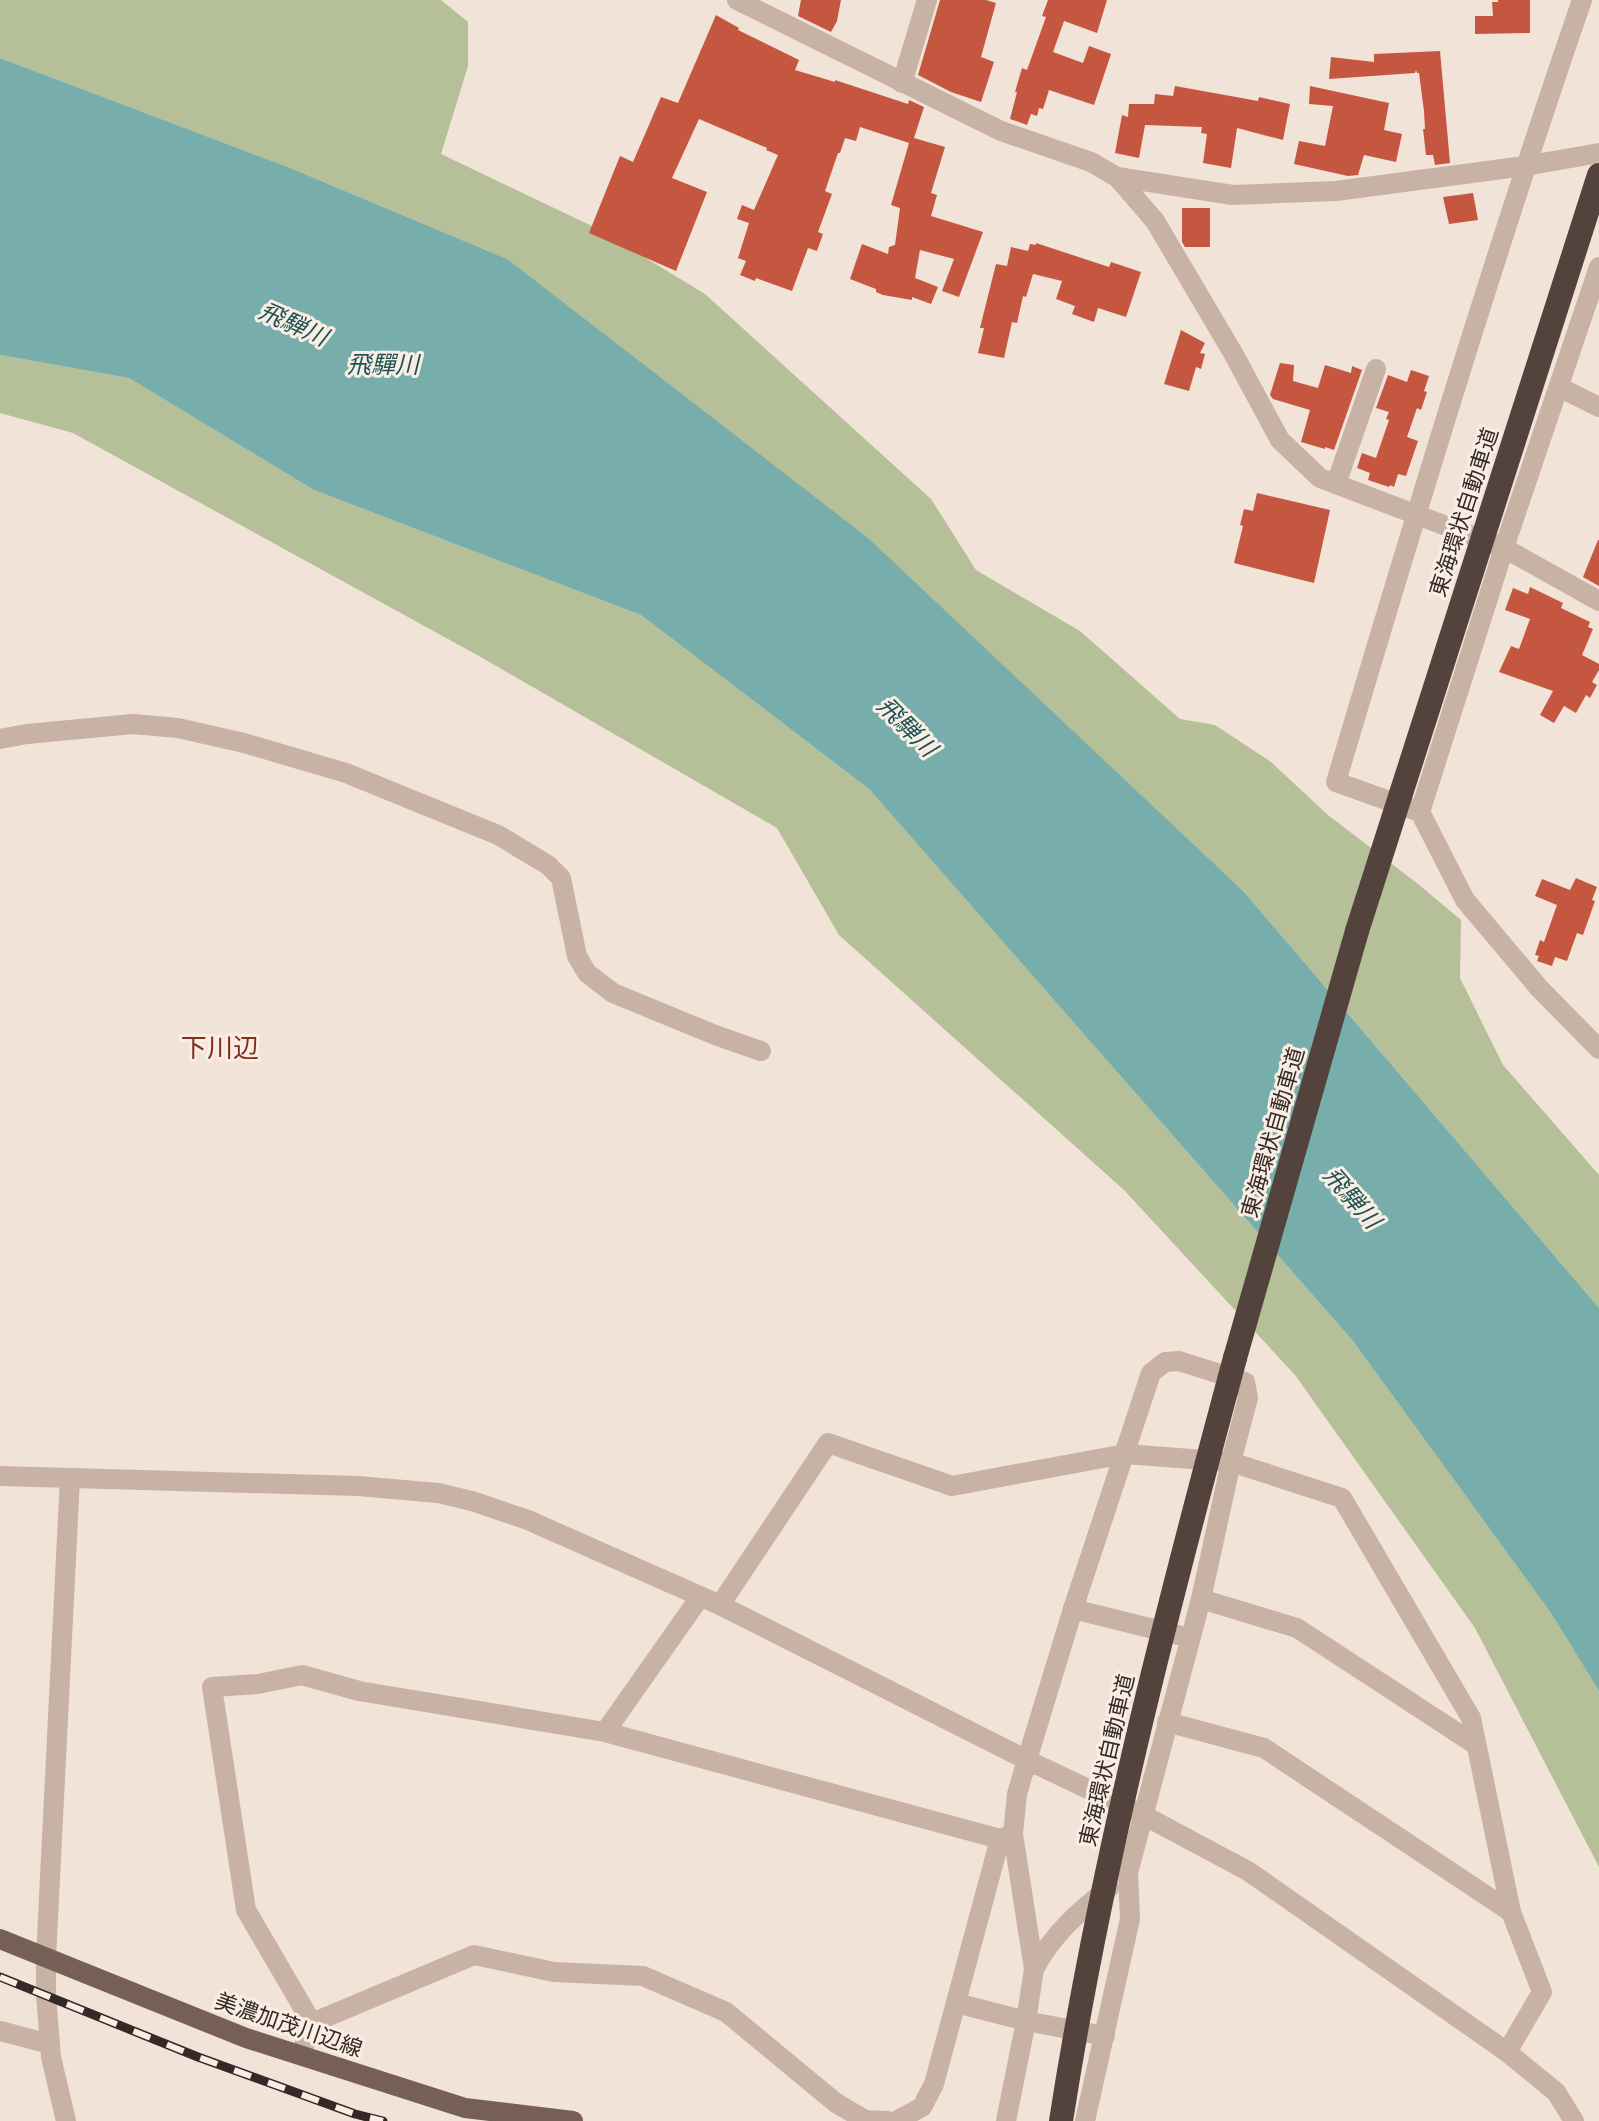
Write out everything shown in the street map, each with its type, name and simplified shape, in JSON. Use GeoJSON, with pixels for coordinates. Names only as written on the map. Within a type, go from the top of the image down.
{"type":"FeatureCollection","features":[{"type":"Feature","properties":{"kind":"highway","name":"東海環状自動車道"},"geometry":{"type":"LineString","coordinates":[[1061,2121],[1116,1827],[1172,1593],[1243,1326],[1362,913],[1599,175]]}},
{"type":"Feature","properties":{"kind":"main road","name":"美濃加茂川辺線"},"geometry":{"type":"LineString","coordinates":[[0,1939],[246,2038],[465,2108],[573,2121]]}},
{"type":"Feature","properties":{"kind":"street"},"geometry":{"type":"LineString","coordinates":[[737,0],[1001,131],[1091,162],[1117,177],[1155,221],[1280,440],[1320,478],[1504,548],[1599,601]]}},
{"type":"Feature","properties":{"kind":"street"},"geometry":{"type":"LineString","coordinates":[[902,83],[927,0]]}},
{"type":"Feature","properties":{"kind":"street"},"geometry":{"type":"LineString","coordinates":[[1582,0],[1525,166],[1336,782],[1420,812],[1465,900],[1539,988],[1599,1049]]}},
{"type":"Feature","properties":{"kind":"street"},"geometry":{"type":"LineString","coordinates":[[1117,177],[1233,195],[1336,191],[1599,153]]}},
{"type":"Feature","properties":{"kind":"street"},"geometry":{"type":"LineString","coordinates":[[1420,812],[1504,548],[1599,267]]}},
{"type":"Feature","properties":{"kind":"street"},"geometry":{"type":"LineString","coordinates":[[1336,484],[1376,369]]}},
{"type":"Feature","properties":{"kind":"street"},"geometry":{"type":"LineString","coordinates":[[1559,387],[1599,407]]}},
{"type":"Feature","properties":{"kind":"street"},"geometry":{"type":"LineString","coordinates":[[0,739],[133,724],[178,728],[244,743],[346,773],[498,835],[548,865],[561,878],[577,956],[587,973],[613,993],[761,1051]]}},
{"type":"Feature","properties":{"kind":"street"},"geometry":{"type":"LineString","coordinates":[[896,2121],[922,2107],[934,2084],[1073,1609],[1151,1373],[1165,1362],[1179,1361],[1245,1382],[1248,1398],[1201,1599],[1128,1873],[1130,1919],[1085,2121]]}},
{"type":"Feature","properties":{"kind":"street"},"geometry":{"type":"LineString","coordinates":[[720,1605],[828,1443],[952,1486],[1125,1454],[1231,1462],[1342,1498],[1471,1718],[1511,1912],[1542,1992],[1507,2052]]}},
{"type":"Feature","properties":{"kind":"street"},"geometry":{"type":"LineString","coordinates":[[0,1476],[358,1486],[438,1493],[528,1520],[720,1605],[1143,1815],[1248,1871],[1507,2052],[1556,2092],[1574,2121]]}},
{"type":"Feature","properties":{"kind":"street"},"geometry":{"type":"LineString","coordinates":[[66,2121],[51,2057],[46,1958],[70,1478]]}},
{"type":"Feature","properties":{"kind":"street"},"geometry":{"type":"LineString","coordinates":[[605,1732],[700,1597]]}},
{"type":"Feature","properties":{"kind":"street"},"geometry":{"type":"LineString","coordinates":[[1201,1599],[1297,1628],[1476,1745]]}},
{"type":"Feature","properties":{"kind":"street"},"geometry":{"type":"LineString","coordinates":[[1073,1609],[1189,1638]]}},
{"type":"Feature","properties":{"kind":"street"},"geometry":{"type":"LineString","coordinates":[[312,2023],[246,1910],[212,1687],[258,1684],[302,1675],[359,1691],[605,1732],[1006,1836]]}},
{"type":"Feature","properties":{"kind":"street"},"geometry":{"type":"LineString","coordinates":[[1167,1722],[1264,1748],[1511,1912]]}},
{"type":"Feature","properties":{"kind":"street"},"geometry":{"type":"LineString","coordinates":[[1006,1836],[1034,1969]]}},
{"type":"Feature","properties":{"kind":"street"},"geometry":{"type":"LineString","coordinates":[[1006,2121],[1034,1969],[1067,1922],[1128,1873]]}},
{"type":"Feature","properties":{"kind":"street"},"geometry":{"type":"LineString","coordinates":[[301,2055],[312,2023],[474,1955],[554,1972],[643,1976],[726,2012],[836,2103],[865,2120],[888,2121]]}},
{"type":"Feature","properties":{"kind":"street"},"geometry":{"type":"LineString","coordinates":[[956,2003],[1026,2021],[1105,2036]]}},
{"type":"Feature","properties":{"kind":"street"},"geometry":{"type":"LineString","coordinates":[[0,2031],[50,2044]]}},
{"type":"Feature","properties":{"kind":"street"},"geometry":{"type":"LineString","coordinates":[[1071,2120],[1079,2121]]}},
{"type":"Feature","properties":{"kind":"green space"},"geometry":{"type":"Polygon","coordinates":[[[0,0],[441,0],[468,22],[468,66],[441,154],[598,229],[705,294],[931,499],[976,570],[1080,631],[1180,719],[1215,725],[1271,762],[1328,815],[1461,920],[1460,978],[1503,1065],[1599,1175],[1599,1308],[1245,893],[507,259],[288,167],[0,58],[0,0]]]}},
{"type":"Feature","properties":{"kind":"green space"},"geometry":{"type":"Polygon","coordinates":[[[0,355],[129,378],[314,490],[641,615],[869,789],[1353,1341],[1551,1613],[1599,1691],[1599,1867],[1475,1628],[1295,1375],[1124,1190],[839,935],[777,828],[479,656],[73,433],[0,413],[0,355]]]}},
{"type":"Feature","properties":{"kind":"water","name":"飛驒川"},"geometry":{"type":"Polygon","coordinates":[[[0,58],[288,167],[507,259],[868,538],[1245,893],[1599,1308],[1599,1691],[1551,1613],[1353,1341],[869,789],[641,615],[314,490],[129,378],[0,355],[0,58]]]}},
{"type":"Feature","properties":{"kind":"building"},"geometry":{"type":"Polygon","coordinates":[[[801,0],[841,0],[837,21],[831,32],[798,16],[801,0]]]}},
{"type":"Feature","properties":{"kind":"building"},"geometry":{"type":"Polygon","coordinates":[[[940,0],[986,0],[996,3],[981,57],[994,62],[981,102],[951,92],[918,75],[940,0]]]}},
{"type":"Feature","properties":{"kind":"building"},"geometry":{"type":"Polygon","coordinates":[[[1048,0],[1107,0],[1097,33],[1064,21],[1053,52],[1083,63],[1089,46],[1111,54],[1094,105],[1049,90],[1043,109],[1039,108],[1037,116],[1031,114],[1027,125],[1010,119],[1022,68],[1027,70],[1046,17],[1042,16],[1048,0]]]}},
{"type":"Feature","properties":{"kind":"building"},"geometry":{"type":"Polygon","coordinates":[[[1530,0],[1530,33],[1475,34],[1475,16],[1493,16],[1492,2],[1530,0]]]}},
{"type":"Feature","properties":{"kind":"building"},"geometry":{"type":"Polygon","coordinates":[[[716,15],[738,30],[799,60],[795,70],[908,104],[909,100],[924,107],[914,138],[945,147],[931,193],[937,195],[931,216],[983,232],[959,297],[942,291],[954,259],[920,250],[915,278],[938,287],[931,304],[912,297],[912,300],[883,295],[850,279],[862,244],[888,254],[889,247],[895,245],[900,208],[891,205],[909,143],[860,127],[856,141],[845,138],[838,153],[825,191],[832,194],[818,232],[823,234],[817,251],[808,248],[792,291],[740,275],[746,261],[738,258],[749,223],[737,219],[742,205],[754,210],[778,155],[699,119],[672,178],[707,192],[676,271],[589,233],[620,156],[633,162],[661,97],[678,103],[716,15]]]}},
{"type":"Feature","properties":{"kind":"building"},"geometry":{"type":"Polygon","coordinates":[[[1440,51],[1450,163],[1435,165],[1433,155],[1426,155],[1424,111],[1416,70],[1415,73],[1329,79],[1331,57],[1374,62],[1374,54],[1440,51]]]}},
{"type":"Feature","properties":{"kind":"building"},"geometry":{"type":"Polygon","coordinates":[[[1175,86],[1290,104],[1283,140],[1237,128],[1231,168],[1203,163],[1207,134],[1201,133],[1202,127],[1145,125],[1139,158],[1115,153],[1122,115],[1128,117],[1129,104],[1154,104],[1155,94],[1173,96],[1175,86]]]}},
{"type":"Feature","properties":{"kind":"building"},"geometry":{"type":"Polygon","coordinates":[[[1310,86],[1389,103],[1384,130],[1402,134],[1396,162],[1364,155],[1358,175],[1348,176],[1294,164],[1299,141],[1325,146],[1333,106],[1309,104],[1310,86]]]}},
{"type":"Feature","properties":{"kind":"building"},"geometry":{"type":"Polygon","coordinates":[[[1473,193],[1478,220],[1449,224],[1443,197],[1473,193]]]}},
{"type":"Feature","properties":{"kind":"building"},"geometry":{"type":"Polygon","coordinates":[[[1182,208],[1210,208],[1210,247],[1185,247],[1182,242],[1182,208]]]}},
{"type":"Feature","properties":{"kind":"building"},"geometry":{"type":"Polygon","coordinates":[[[1036,243],[1109,267],[1111,262],[1141,272],[1126,317],[1098,308],[1094,322],[1072,314],[1075,306],[1056,299],[1062,281],[1033,274],[1026,297],[1023,296],[1017,323],[1012,322],[1004,358],[978,353],[984,328],[980,328],[996,264],[1007,266],[1011,247],[1028,251],[1030,244],[1036,243]]]}},
{"type":"Feature","properties":{"kind":"building"},"geometry":{"type":"Polygon","coordinates":[[[1181,330],[1205,343],[1200,353],[1205,354],[1201,369],[1196,367],[1189,391],[1164,384],[1181,330]]]}},
{"type":"Feature","properties":{"kind":"building"},"geometry":{"type":"Polygon","coordinates":[[[1280,363],[1294,365],[1293,381],[1318,388],[1325,365],[1351,373],[1352,366],[1362,370],[1334,450],[1301,442],[1310,410],[1273,399],[1270,395],[1280,363]]]}},
{"type":"Feature","properties":{"kind":"building"},"geometry":{"type":"Polygon","coordinates":[[[1411,370],[1429,376],[1421,410],[1417,408],[1407,437],[1418,441],[1406,476],[1398,474],[1394,487],[1389,487],[1368,480],[1370,473],[1357,468],[1362,453],[1376,458],[1389,420],[1386,419],[1389,412],[1376,408],[1388,375],[1407,382],[1411,370]]]}},
{"type":"Feature","properties":{"kind":"building"},"geometry":{"type":"Polygon","coordinates":[[[1257,493],[1330,510],[1314,583],[1234,563],[1244,509],[1253,511],[1257,493]]]}},
{"type":"Feature","properties":{"kind":"building"},"geometry":{"type":"Polygon","coordinates":[[[1599,540],[1599,586],[1583,577],[1599,540]]]}},
{"type":"Feature","properties":{"kind":"building"},"geometry":{"type":"Polygon","coordinates":[[[1530,587],[1563,603],[1561,608],[1590,622],[1588,627],[1593,629],[1582,655],[1599,664],[1592,682],[1597,685],[1590,698],[1586,695],[1576,713],[1564,706],[1554,723],[1540,715],[1553,691],[1499,672],[1511,646],[1519,649],[1530,619],[1505,610],[1513,588],[1528,594],[1530,587]]]}},
{"type":"Feature","properties":{"kind":"building"},"geometry":{"type":"Polygon","coordinates":[[[1576,878],[1597,887],[1583,935],[1577,933],[1567,961],[1555,957],[1552,966],[1537,961],[1539,956],[1535,955],[1540,940],[1544,942],[1557,905],[1535,896],[1542,879],[1570,890],[1576,878]]]}},
{"type":"Feature","properties":{"kind":"railway"},"geometry":{"type":"LineString","coordinates":[[0,1977],[198,2057],[355,2114],[383,2121]]}},
{"type":"Feature","properties":{"kind":"district","name":"下川辺"},"geometry":{"type":"Point","coordinates":[220,1047]}},
{"type":"Feature","properties":{"kind":"water label","name":"飛騨川"},"geometry":{"type":"Point","coordinates":[294,323]}},
{"type":"Feature","properties":{"kind":"water label","name":"飛騨川"},"geometry":{"type":"Point","coordinates":[908,726]}},
{"type":"Feature","properties":{"kind":"water label","name":"飛騨川"},"geometry":{"type":"Point","coordinates":[1353,1197]}}]}
